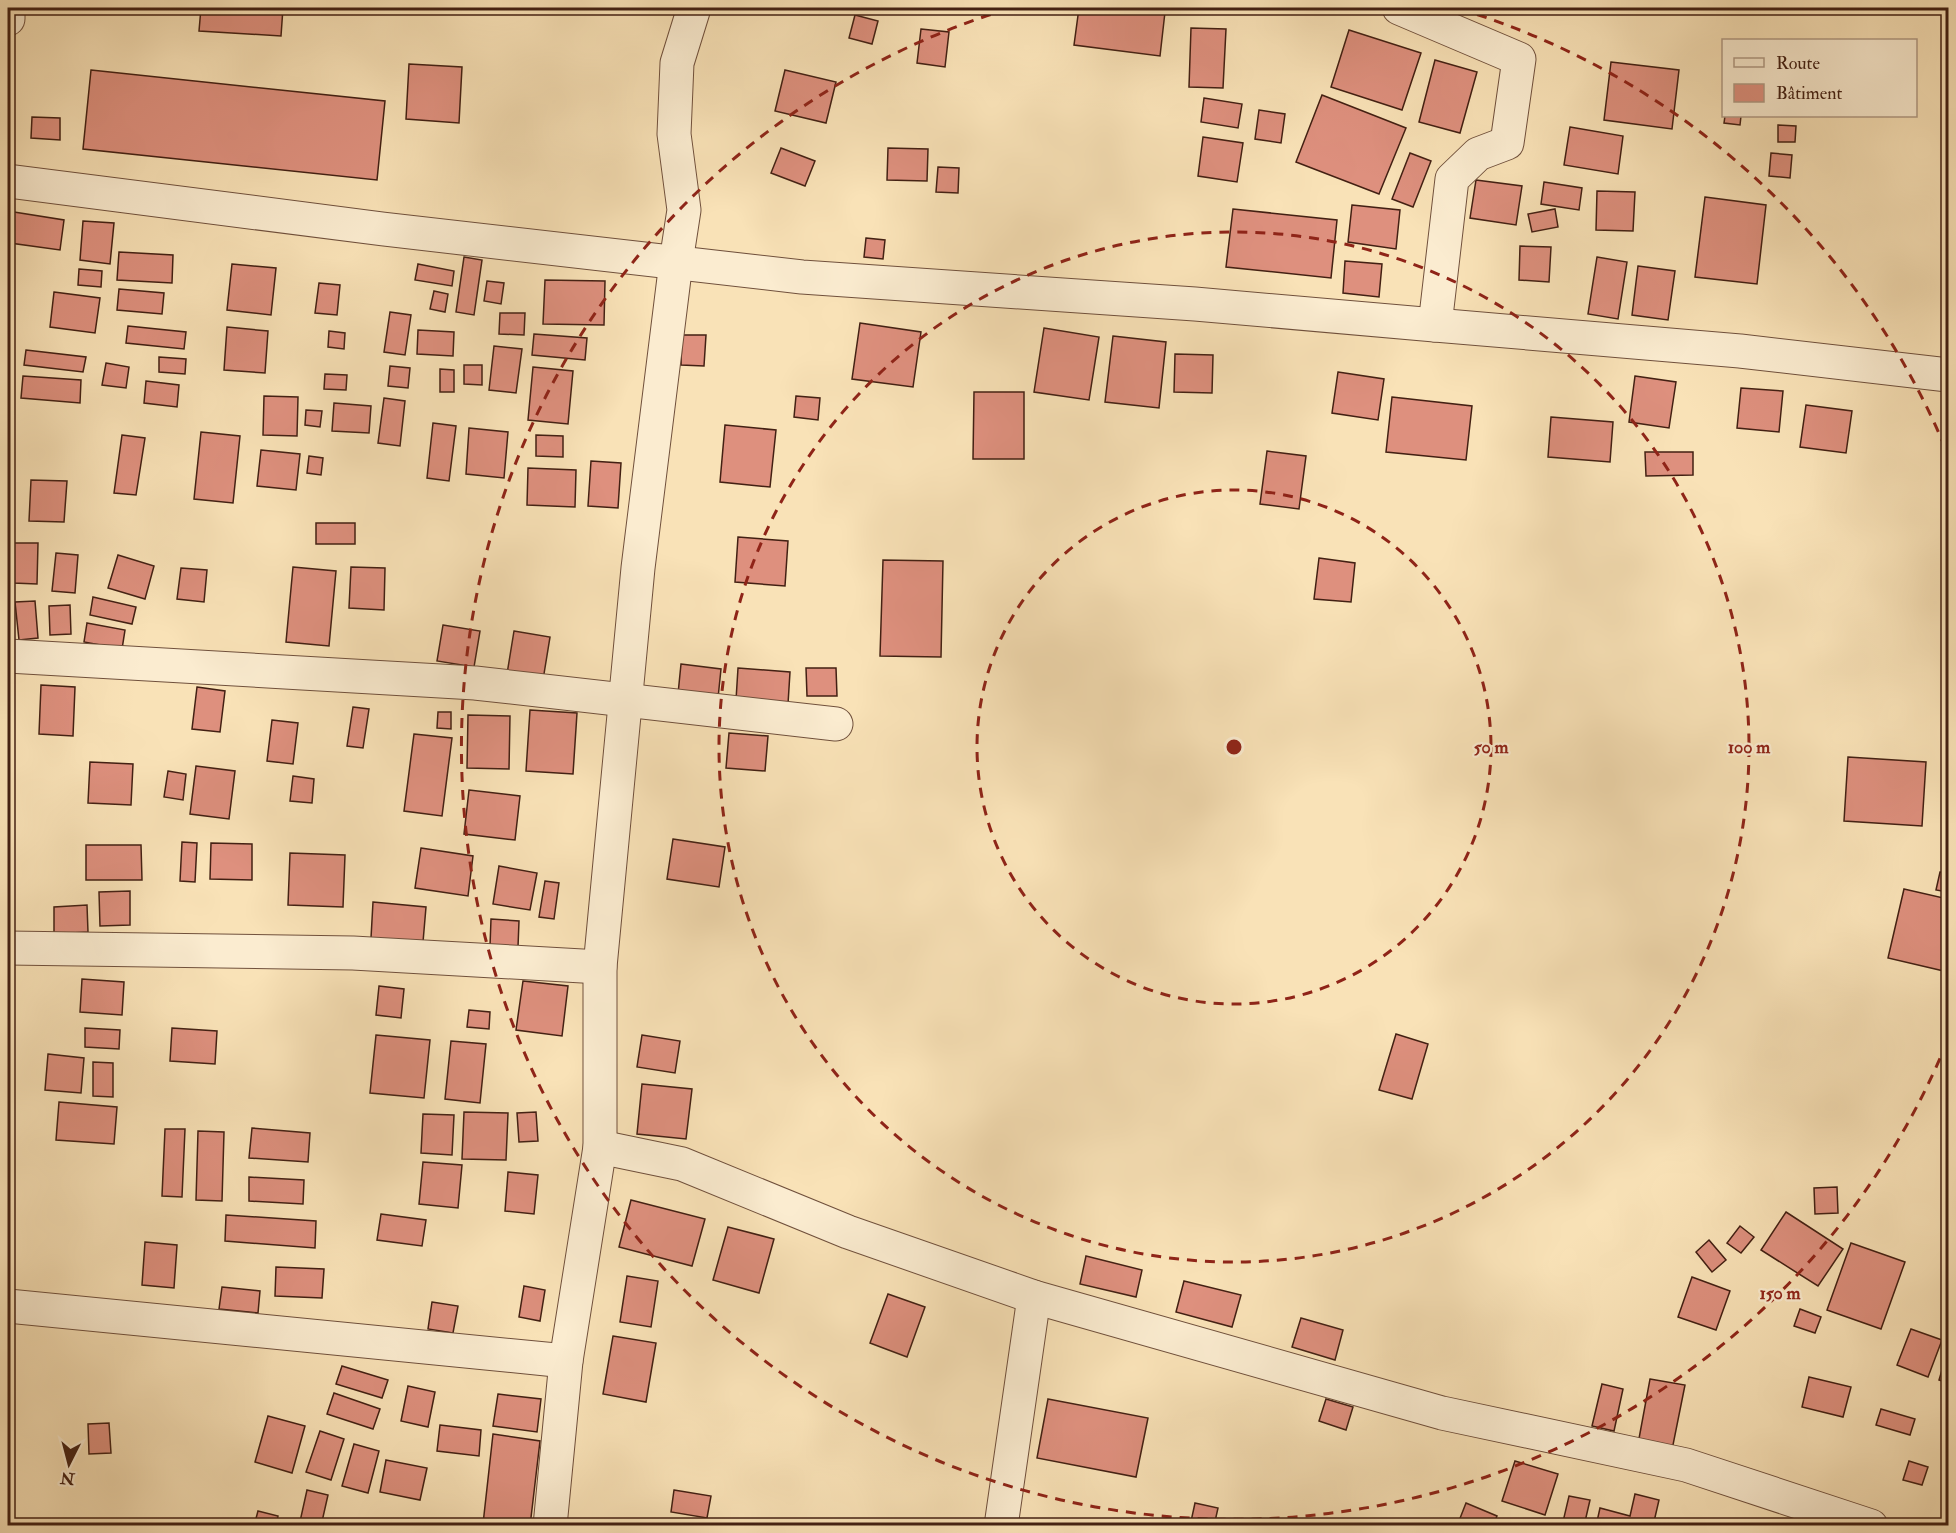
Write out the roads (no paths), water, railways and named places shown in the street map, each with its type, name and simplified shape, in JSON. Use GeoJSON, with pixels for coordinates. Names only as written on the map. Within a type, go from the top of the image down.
{"type":"FeatureCollection","features":[{"type":"Feature","properties":{"kind":"street"},"geometry":{"type":"LineString","coordinates":[[8,8],[8,19]]}},
{"type":"Feature","properties":{"kind":"street"},"geometry":{"type":"LineString","coordinates":[[550,1526],[566,1361],[600,1147],[600,967],[638,568],[684,210],[674,134],[677,63],[694,8]]}},
{"type":"Feature","properties":{"kind":"street"},"geometry":{"type":"LineString","coordinates":[[1399,8],[1519,59],[1507,143],[1478,154],[1452,179],[1435,325]]}},
{"type":"Feature","properties":{"kind":"street"},"geometry":{"type":"LineString","coordinates":[[8,181],[383,229],[802,277],[1195,304],[1740,351],[1948,375]]}},
{"type":"Feature","properties":{"kind":"street"},"geometry":{"type":"LineString","coordinates":[[8,656],[475,683],[836,724]]}},
{"type":"Feature","properties":{"kind":"street"},"geometry":{"type":"LineString","coordinates":[[8,948],[353,953],[600,967]]}},
{"type":"Feature","properties":{"kind":"street"},"geometry":{"type":"LineString","coordinates":[[600,1147],[682,1164],[848,1232],[1034,1297],[1442,1413],[1686,1465],[1871,1526]]}},
{"type":"Feature","properties":{"kind":"street"},"geometry":{"type":"LineString","coordinates":[[1002,1526],[1034,1297]]}},
{"type":"Feature","properties":{"kind":"street"},"geometry":{"type":"LineString","coordinates":[[8,1306],[566,1361]]}}]}
